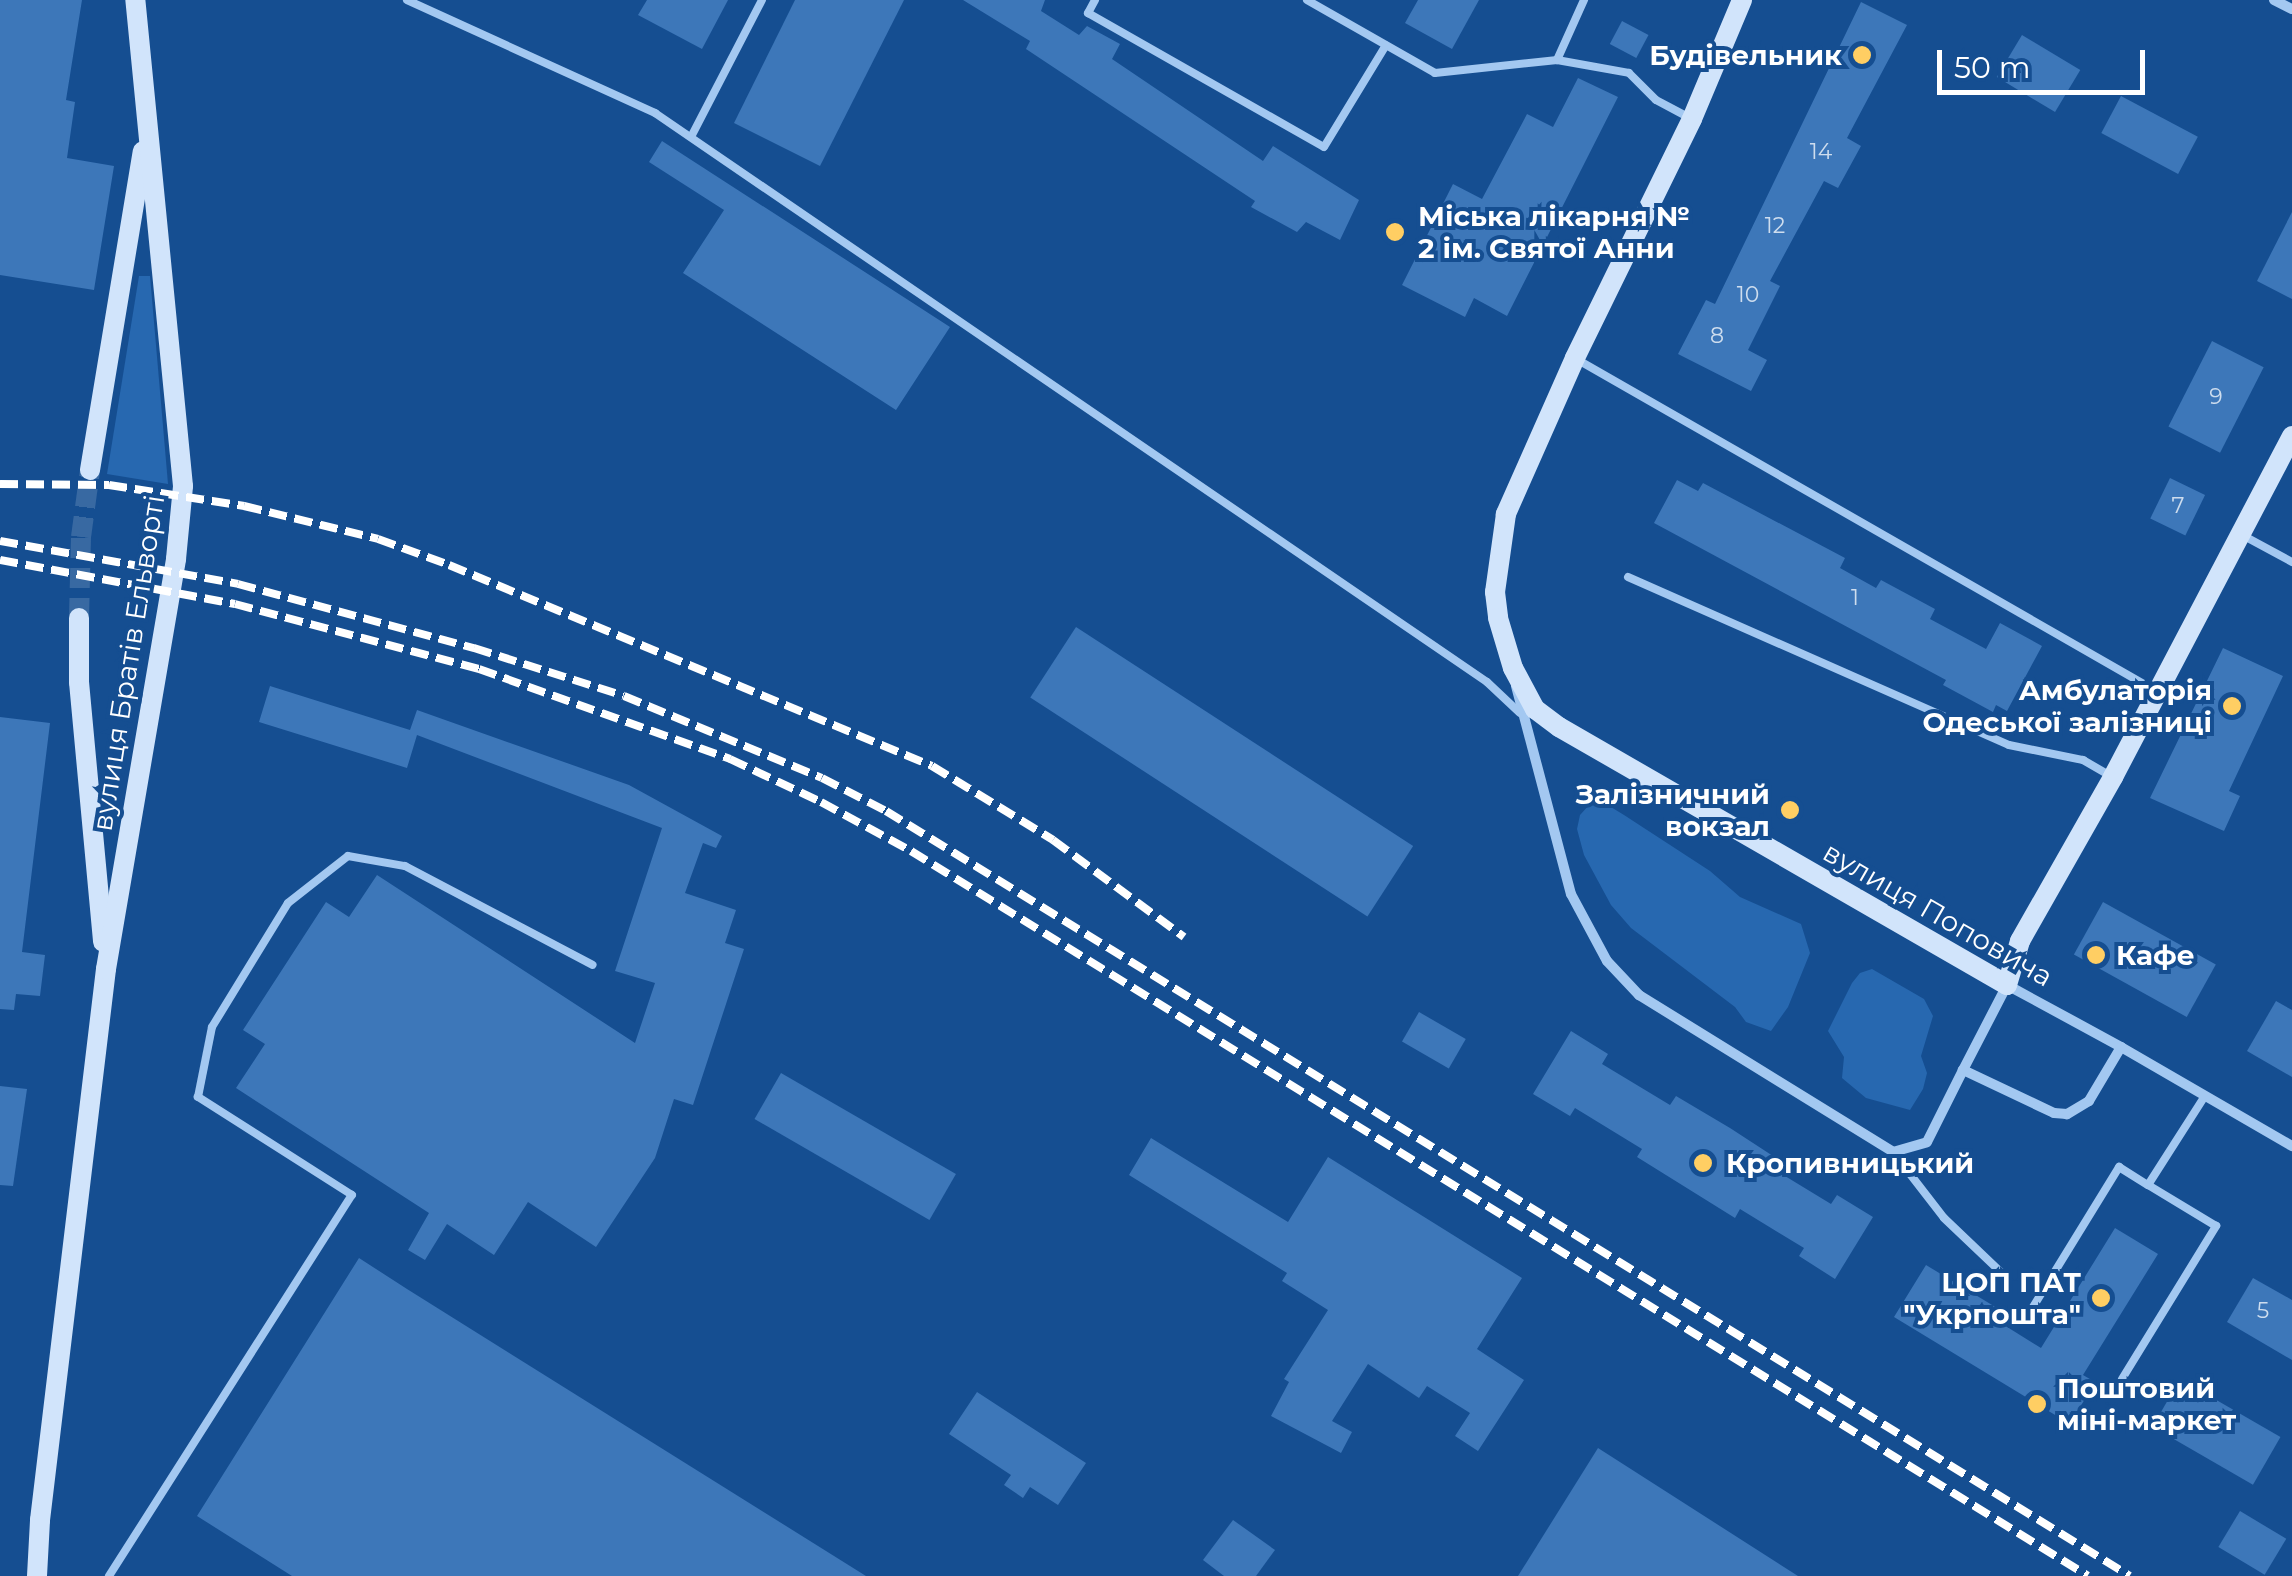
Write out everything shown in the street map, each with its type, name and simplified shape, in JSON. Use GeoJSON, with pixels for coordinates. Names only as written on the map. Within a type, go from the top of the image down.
{"type":"FeatureCollection","features":[{"type":"Feature","properties":{"kind":"main road","name":"вулиця Братів Ельворті"},"geometry":{"type":"LineString","coordinates":[[37,1576],[40,1520],[106,969],[176,559],[183,486],[135,0]]}},
{"type":"Feature","properties":{"kind":"main road","name":"вулиця Поповича"},"geometry":{"type":"LineString","coordinates":[[1742,0],[1692,119],[1575,358],[1506,514],[1495,592],[1513,668],[1535,709],[1559,727],[2007,985]]}},
{"type":"Feature","properties":{"kind":"main road","name":"вулиця Братів Ельворті"},"geometry":{"type":"LineString","coordinates":[[90,470],[148,125]]}},
{"type":"Feature","properties":{"kind":"main road"},"geometry":{"type":"LineString","coordinates":[[2007,985],[2020,941],[2113,777],[2292,436]]}},
{"type":"Feature","properties":{"kind":"main road","name":"вулиця Братів Ельворті"},"geometry":{"type":"LineString","coordinates":[[79,618],[79,682],[106,969]]}},
{"type":"Feature","properties":{"kind":"street"},"geometry":{"type":"LineString","coordinates":[[2274,0],[2292,9]]}},
{"type":"Feature","properties":{"kind":"street"},"geometry":{"type":"LineString","coordinates":[[1513,668],[1520,712],[1571,894],[1591,937],[1621,979],[1639,995],[1893,1152],[1926,1142],[2007,985]]}},
{"type":"Feature","properties":{"kind":"street","name":"вулиця Поповича"},"geometry":{"type":"LineString","coordinates":[[2007,985],[2292,1146]]}},
{"type":"Feature","properties":{"kind":"street"},"geometry":{"type":"LineString","coordinates":[[1963,1070],[2054,1113],[2067,1114],[2089,1100],[2121,1047]]}},
{"type":"Feature","properties":{"kind":"lane"},"geometry":{"type":"LineString","coordinates":[[408,0],[655,113],[1487,682],[1520,712]]}},
{"type":"Feature","properties":{"kind":"lane"},"geometry":{"type":"LineString","coordinates":[[690,137],[762,0]]}},
{"type":"Feature","properties":{"kind":"lane"},"geometry":{"type":"LineString","coordinates":[[1095,0],[1088,13],[1324,147],[1386,45]]}},
{"type":"Feature","properties":{"kind":"lane"},"geometry":{"type":"LineString","coordinates":[[1307,0],[1435,72],[1557,60],[1630,73],[1656,100],[1692,119]]}},
{"type":"Feature","properties":{"kind":"lane"},"geometry":{"type":"LineString","coordinates":[[1557,60],[1584,0]]}},
{"type":"Feature","properties":{"kind":"lane"},"geometry":{"type":"LineString","coordinates":[[1575,358],[2156,690]]}},
{"type":"Feature","properties":{"kind":"lane"},"geometry":{"type":"LineString","coordinates":[[2240,534],[2292,562]]}},
{"type":"Feature","properties":{"kind":"lane"},"geometry":{"type":"LineString","coordinates":[[1628,577],[2010,745],[2083,760],[2113,777]]}},
{"type":"Feature","properties":{"kind":"lane"},"geometry":{"type":"LineString","coordinates":[[108,1576],[352,1196],[198,1097],[212,1027],[288,903],[348,856],[405,866],[593,966]]}},
{"type":"Feature","properties":{"kind":"lane"},"geometry":{"type":"LineString","coordinates":[[2148,1185],[2205,1096]]}},
{"type":"Feature","properties":{"kind":"lane"},"geometry":{"type":"LineString","coordinates":[[1893,1152],[1944,1218],[2007,1278]]}},
{"type":"Feature","properties":{"kind":"lane"},"geometry":{"type":"LineString","coordinates":[[2026,1320],[2119,1167],[2216,1226],[2122,1378]]}},
{"type":"Feature","properties":{"kind":"shaded area"},"geometry":{"type":"Polygon","coordinates":[[[139,276],[150,276],[168,484],[107,474],[139,276]]]}},
{"type":"Feature","properties":{"kind":"shaded area"},"geometry":{"type":"Polygon","coordinates":[[[1590,804],[1606,804],[1710,871],[1740,897],[1801,924],[1810,953],[1788,1007],[1771,1031],[1746,1022],[1735,1007],[1631,928],[1611,905],[1584,855],[1577,829],[1580,815],[1590,804]]]}},
{"type":"Feature","properties":{"kind":"shaded area"},"geometry":{"type":"Polygon","coordinates":[[[1872,969],[1924,999],[1933,1016],[1921,1056],[1927,1073],[1923,1089],[1910,1110],[1866,1098],[1842,1078],[1844,1057],[1828,1031],[1852,983],[1860,973],[1872,969]]]}},
{"type":"Feature","properties":{"kind":"building"},"geometry":{"type":"Polygon","coordinates":[[[0,0],[82,0],[66,100],[75,102],[67,158],[114,166],[94,290],[0,275],[0,0]]]}},
{"type":"Feature","properties":{"kind":"building"},"geometry":{"type":"Polygon","coordinates":[[[647,0],[728,0],[702,49],[638,15],[647,0]]]}},
{"type":"Feature","properties":{"kind":"building"},"geometry":{"type":"Polygon","coordinates":[[[795,0],[904,0],[820,166],[734,123],[795,0]]]}},
{"type":"Feature","properties":{"kind":"building"},"geometry":{"type":"Polygon","coordinates":[[[963,0],[1045,0],[1041,11],[1079,35],[1087,26],[1120,44],[1112,59],[1263,161],[1273,146],[1359,200],[1340,240],[1306,222],[1297,232],[1251,207],[1255,201],[1026,49],[1030,41],[963,0]]]}},
{"type":"Feature","properties":{"kind":"building"},"geometry":{"type":"Polygon","coordinates":[[[1418,0],[1479,0],[1452,49],[1405,23],[1418,0]]]}},
{"type":"Feature","properties":{"kind":"building"},"geometry":{"type":"Polygon","coordinates":[[[1861,2],[1907,25],[1847,138],[1861,146],[1838,188],[1824,181],[1770,281],[1780,286],[1748,350],[1767,360],[1751,391],[1678,354],[1706,300],[1715,304],[1861,2]]]}},
{"type":"Feature","properties":{"kind":"building"},"geometry":{"type":"Polygon","coordinates":[[[1622,21],[1648,35],[1636,58],[1610,44],[1622,21]]]}},
{"type":"Feature","properties":{"kind":"building"},"geometry":{"type":"Polygon","coordinates":[[[2022,35],[2080,70],[2055,112],[1997,77],[2022,35]]]}},
{"type":"Feature","properties":{"kind":"building"},"geometry":{"type":"Polygon","coordinates":[[[1578,78],[1618,97],[1507,316],[1474,298],[1465,317],[1402,285],[1453,184],[1482,199],[1527,114],[1553,127],[1578,78]]]}},
{"type":"Feature","properties":{"kind":"building"},"geometry":{"type":"Polygon","coordinates":[[[2121,96],[2198,137],[2178,174],[2101,133],[2121,96]]]}},
{"type":"Feature","properties":{"kind":"building"},"geometry":{"type":"Polygon","coordinates":[[[662,141],[950,327],[896,410],[683,273],[724,210],[649,162],[662,141]]]}},
{"type":"Feature","properties":{"kind":"building"},"geometry":{"type":"Polygon","coordinates":[[[2292,212],[2292,299],[2257,281],[2292,212]]]}},
{"type":"Feature","properties":{"kind":"building"},"geometry":{"type":"Polygon","coordinates":[[[2212,341],[2264,367],[2220,453],[2168,427],[2212,341]]]}},
{"type":"Feature","properties":{"kind":"building"},"geometry":{"type":"Polygon","coordinates":[[[2170,478],[2205,495],[2185,536],[2150,518],[2170,478]]]}},
{"type":"Feature","properties":{"kind":"building"},"geometry":{"type":"Polygon","coordinates":[[[1677,480],[1698,491],[1703,483],[1845,558],[1840,568],[1876,588],[1881,580],[1935,609],[1930,619],[1986,649],[2000,623],[2042,646],[2007,711],[1996,705],[1993,712],[1943,685],[1946,680],[1654,523],[1677,480]]]}},
{"type":"Feature","properties":{"kind":"building"},"geometry":{"type":"Polygon","coordinates":[[[1076,627],[1413,846],[1367,916],[1030,697],[1076,627]]]}},
{"type":"Feature","properties":{"kind":"building"},"geometry":{"type":"Polygon","coordinates":[[[2223,648],[2283,676],[2229,791],[2240,796],[2224,831],[2150,798],[2223,648]]]}},
{"type":"Feature","properties":{"kind":"building"},"geometry":{"type":"Polygon","coordinates":[[[270,686],[410,730],[417,710],[629,785],[722,836],[716,848],[703,843],[685,893],[736,910],[725,943],[744,949],[693,1105],[674,1099],[655,1158],[596,1247],[528,1202],[494,1255],[447,1224],[425,1260],[408,1250],[429,1213],[236,1088],[265,1044],[243,1030],[326,902],[349,917],[377,875],[635,1043],[655,983],[615,971],[662,828],[417,735],[407,768],[259,722],[270,686]]]}},
{"type":"Feature","properties":{"kind":"building"},"geometry":{"type":"Polygon","coordinates":[[[0,717],[50,723],[22,952],[45,955],[40,996],[16,994],[14,1010],[0,1009],[0,717]]]}},
{"type":"Feature","properties":{"kind":"building"},"geometry":{"type":"Polygon","coordinates":[[[2103,902],[2216,965],[2187,1017],[2074,954],[2103,902]]]}},
{"type":"Feature","properties":{"kind":"building"},"geometry":{"type":"Polygon","coordinates":[[[2276,1001],[2292,1010],[2292,1077],[2247,1051],[2276,1001]]]}},
{"type":"Feature","properties":{"kind":"building"},"geometry":{"type":"Polygon","coordinates":[[[1419,1012],[1466,1039],[1449,1068],[1402,1041],[1419,1012]]]}},
{"type":"Feature","properties":{"kind":"building","name":"Кропивницький"},"geometry":{"type":"Polygon","coordinates":[[[1571,1031],[1608,1054],[1602,1064],[1670,1105],[1676,1096],[1730,1128],[1773,1156],[1767,1165],[1831,1204],[1837,1195],[1873,1217],[1835,1279],[1799,1256],[1804,1248],[1740,1209],[1735,1218],[1637,1157],[1642,1149],[1575,1108],[1570,1116],[1533,1094],[1571,1031]]]}},
{"type":"Feature","properties":{"kind":"building"},"geometry":{"type":"Polygon","coordinates":[[[781,1073],[956,1174],[929,1220],[754,1119],[781,1073]]]}},
{"type":"Feature","properties":{"kind":"building"},"geometry":{"type":"Polygon","coordinates":[[[0,1086],[27,1089],[13,1186],[0,1185],[0,1086]]]}},
{"type":"Feature","properties":{"kind":"building"},"geometry":{"type":"Polygon","coordinates":[[[1151,1138],[1288,1222],[1328,1157],[1522,1278],[1477,1349],[1524,1380],[1478,1451],[1455,1436],[1470,1413],[1427,1386],[1419,1398],[1368,1364],[1332,1421],[1352,1432],[1341,1453],[1271,1416],[1289,1382],[1284,1379],[1328,1310],[1282,1281],[1287,1273],[1129,1175],[1151,1138]]]}},
{"type":"Feature","properties":{"kind":"building"},"geometry":{"type":"Polygon","coordinates":[[[2115,1228],[2158,1254],[2083,1375],[2095,1382],[2070,1424],[1894,1317],[1926,1265],[2002,1311],[1996,1320],[2041,1348],[2115,1228]]]}},
{"type":"Feature","properties":{"kind":"building"},"geometry":{"type":"Polygon","coordinates":[[[359,1258],[866,1576],[292,1576],[197,1516],[359,1258]]]}},
{"type":"Feature","properties":{"kind":"building"},"geometry":{"type":"Polygon","coordinates":[[[2253,1278],[2292,1300],[2292,1360],[2227,1322],[2253,1278]]]}},
{"type":"Feature","properties":{"kind":"building"},"geometry":{"type":"Polygon","coordinates":[[[2180,1379],[2280,1437],[2253,1485],[2152,1427],[2180,1379]]]}},
{"type":"Feature","properties":{"kind":"building"},"geometry":{"type":"Polygon","coordinates":[[[977,1392],[1086,1463],[1058,1505],[1030,1487],[1023,1498],[1004,1485],[1011,1475],[949,1434],[977,1392]]]}},
{"type":"Feature","properties":{"kind":"building"},"geometry":{"type":"Polygon","coordinates":[[[1598,1448],[1798,1576],[1518,1576],[1598,1448]]]}},
{"type":"Feature","properties":{"kind":"building"},"geometry":{"type":"Polygon","coordinates":[[[2240,1511],[2286,1539],[2265,1575],[2218,1547],[2240,1511]]]}},
{"type":"Feature","properties":{"kind":"building"},"geometry":{"type":"Polygon","coordinates":[[[1233,1520],[1275,1550],[1256,1576],[1224,1576],[1203,1560],[1233,1520]]]}},
{"type":"Feature","properties":{"kind":"tunnel"},"geometry":{"type":"LineString","coordinates":[[79,618],[81,537],[90,470]]}},
{"type":"Feature","properties":{"kind":"railway"},"geometry":{"type":"LineString","coordinates":[[0,484],[109,485],[244,506],[378,539],[449,565],[932,766],[1053,840],[1184,937]]}},
{"type":"Feature","properties":{"kind":"railway"},"geometry":{"type":"LineString","coordinates":[[0,541],[238,584],[474,648],[624,696],[822,778],[886,811],[2130,1576]]}},
{"type":"Feature","properties":{"kind":"railway"},"geometry":{"type":"LineString","coordinates":[[0,560],[235,604],[479,669],[730,759],[821,802],[911,851],[2088,1576]]}},
{"type":"Feature","properties":{"kind":"place","name":"Будівельник"},"geometry":{"type":"Point","coordinates":[1862,55]}},
{"type":"Feature","properties":{"kind":"place","name":"Міська лікарня № 2 ім. Святої Анни"},"geometry":{"type":"Point","coordinates":[1395,232]}},
{"type":"Feature","properties":{"kind":"place","name":"Амбулаторія Одеської залізниці"},"geometry":{"type":"Point","coordinates":[2232,706]}},
{"type":"Feature","properties":{"kind":"place","name":"Залізничний вокзал"},"geometry":{"type":"Point","coordinates":[1790,810]}},
{"type":"Feature","properties":{"kind":"place","name":"Кафе"},"geometry":{"type":"Point","coordinates":[2096,955]}},
{"type":"Feature","properties":{"kind":"place","name":"Кропивницький"},"geometry":{"type":"Point","coordinates":[1703,1163]}},
{"type":"Feature","properties":{"kind":"place","name":"ЦОП ПАТ \"Укрпошта\""},"geometry":{"type":"Point","coordinates":[2101,1298]}},
{"type":"Feature","properties":{"kind":"place","name":"Поштовий міні-маркет"},"geometry":{"type":"Point","coordinates":[2037,1404]}}]}
